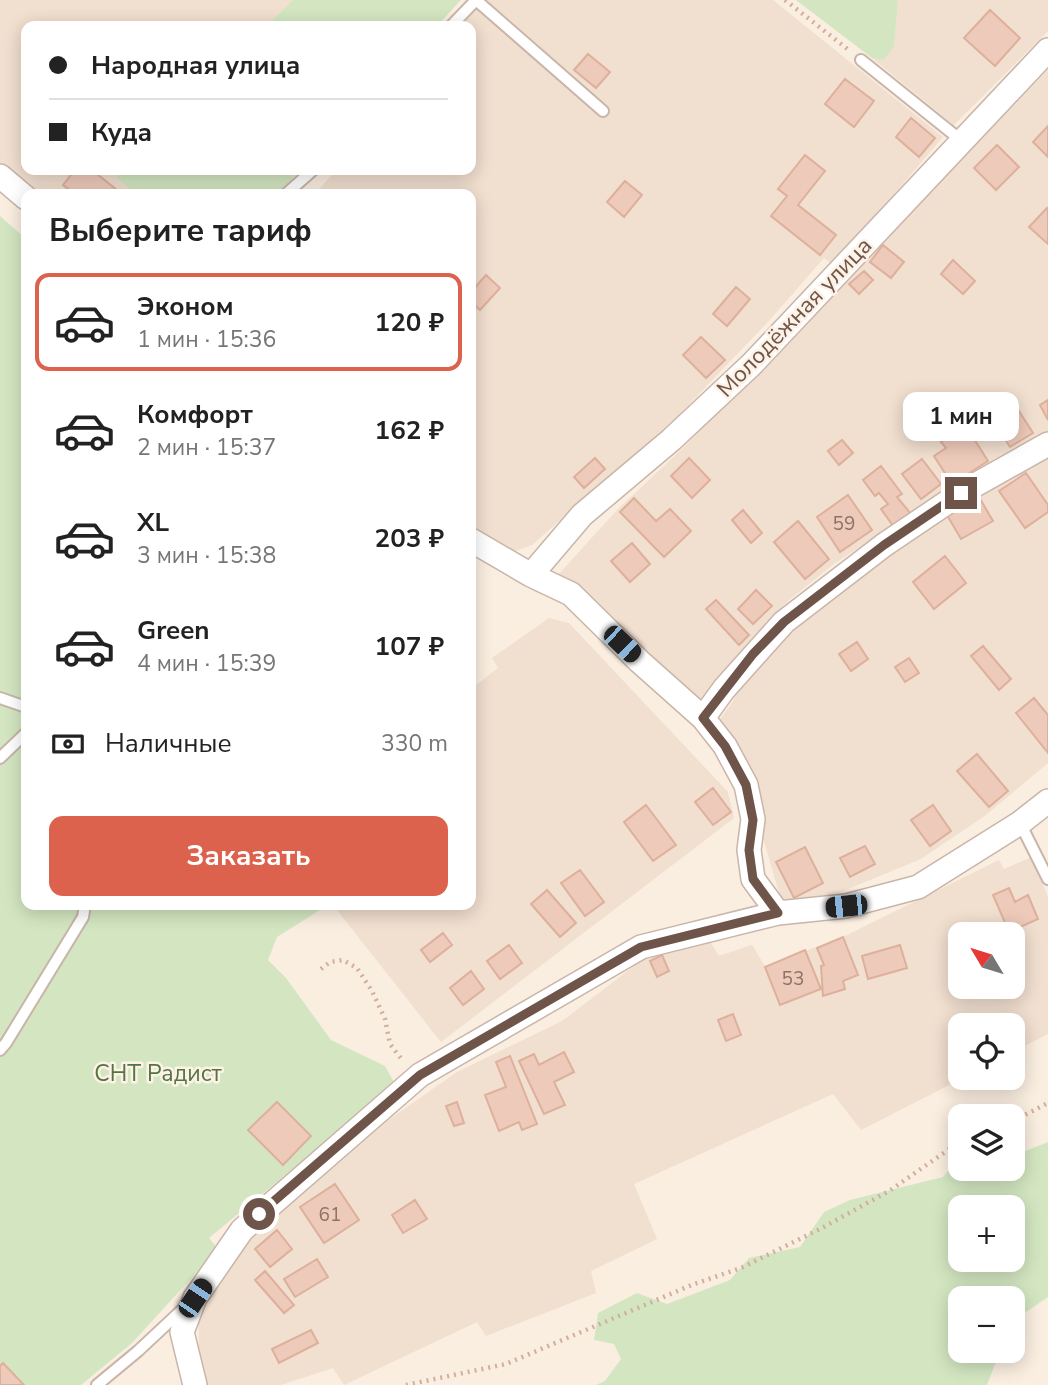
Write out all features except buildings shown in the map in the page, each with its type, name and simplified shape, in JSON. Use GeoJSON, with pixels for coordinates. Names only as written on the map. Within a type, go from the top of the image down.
{"type":"FeatureCollection","features":[{"type":"Feature","properties":{"kind":"street","name":"Молодёжная улица"},"geometry":{"type":"LineString","coordinates":[[531,575],[582,515],[671,440],[752,364],[1048,50]]}},
{"type":"Feature","properties":{"kind":"street"},"geometry":{"type":"LineString","coordinates":[[0,176],[21,194]]}},
{"type":"Feature","properties":{"kind":"street"},"geometry":{"type":"LineString","coordinates":[[703,718],[731,680],[784,622],[895,538],[961,493],[1048,444]]}},
{"type":"Feature","properties":{"kind":"street"},"geometry":{"type":"LineString","coordinates":[[476,543],[531,575],[571,594],[639,661],[703,718],[725,746],[746,785],[753,820],[749,850],[753,879],[778,913]]}},
{"type":"Feature","properties":{"kind":"street"},"geometry":{"type":"LineString","coordinates":[[195,1385],[182,1332],[195,1298],[242,1230],[420,1075],[641,947],[778,913],[846,906],[918,887],[1020,823],[1048,801]]}},
{"type":"Feature","properties":{"kind":"lane"},"geometry":{"type":"LineString","coordinates":[[456,21],[476,0],[603,111]]}},
{"type":"Feature","properties":{"kind":"lane"},"geometry":{"type":"LineString","coordinates":[[861,60],[962,141]]}},
{"type":"Feature","properties":{"kind":"lane"},"geometry":{"type":"LineString","coordinates":[[292,189],[307,175]]}},
{"type":"Feature","properties":{"kind":"lane"},"geometry":{"type":"LineString","coordinates":[[0,698],[21,705]]}},
{"type":"Feature","properties":{"kind":"lane"},"geometry":{"type":"LineString","coordinates":[[0,758],[21,738]]}},
{"type":"Feature","properties":{"kind":"lane"},"geometry":{"type":"LineString","coordinates":[[1020,823],[1048,879]]}},
{"type":"Feature","properties":{"kind":"lane"},"geometry":{"type":"LineString","coordinates":[[0,1050],[83,917],[84,910]]}},
{"type":"Feature","properties":{"kind":"lane"},"geometry":{"type":"LineString","coordinates":[[97,1385],[195,1298]]}},
{"type":"Feature","properties":{"kind":"path"},"geometry":{"type":"LineString","coordinates":[[785,0],[861,60]]}},
{"type":"Feature","properties":{"kind":"path"},"geometry":{"type":"LineString","coordinates":[[321,969],[331,962],[343,960],[357,968],[385,1019],[390,1044],[402,1060],[420,1075]]}},
{"type":"Feature","properties":{"kind":"path"},"geometry":{"type":"LineString","coordinates":[[1025,1115],[1048,1103]]}},
{"type":"Feature","properties":{"kind":"path"},"geometry":{"type":"LineString","coordinates":[[405,1385],[506,1364],[694,1284],[741,1268],[820,1230],[889,1191],[948,1150]]}},
{"type":"Feature","properties":{"kind":"shaded area"},"geometry":{"type":"Polygon","coordinates":[[[0,0],[293,0],[271,21],[21,21],[21,175],[118,175],[116,177],[130,189],[28,189],[0,164],[0,0]]]}},
{"type":"Feature","properties":{"kind":"shaded area"},"geometry":{"type":"Polygon","coordinates":[[[480,0],[773,0],[943,137],[833,265],[824,258],[766,324],[676,418],[532,545],[495,558],[476,545],[476,189],[319,189],[332,175],[476,175],[476,21],[463,21],[480,0]]]}},
{"type":"Feature","properties":{"kind":"shaded area"},"geometry":{"type":"Polygon","coordinates":[[[898,0],[1048,0],[1048,31],[954,125],[872,58],[884,60],[894,47],[898,0]]]}},
{"type":"Feature","properties":{"kind":"shaded area"},"geometry":{"type":"Polygon","coordinates":[[[1048,70],[1048,431],[994,459],[834,564],[789,600],[699,700],[556,577],[618,509],[683,448],[1048,70]]]}},
{"type":"Feature","properties":{"kind":"shaded area"},"geometry":{"type":"Polygon","coordinates":[[[1048,455],[1048,763],[986,815],[921,859],[841,892],[782,903],[749,790],[713,729],[733,701],[743,674],[788,630],[947,515],[1048,455]]]}},
{"type":"Feature","properties":{"kind":"shaded area"},"geometry":{"type":"Polygon","coordinates":[[[549,618],[569,623],[728,792],[734,818],[441,1042],[337,910],[476,910],[476,685],[498,668],[492,658],[549,618]]]}},
{"type":"Feature","properties":{"kind":"shaded area"},"geometry":{"type":"Polygon","coordinates":[[[1032,857],[1048,897],[1048,1034],[1025,1046],[1025,1013],[948,1013],[948,1086],[861,1130],[833,1094],[634,1184],[657,1239],[591,1271],[596,1293],[486,1336],[477,1322],[344,1385],[333,1368],[281,1385],[205,1385],[198,1364],[199,1323],[216,1287],[248,1239],[377,1128],[457,1072],[562,1021],[646,957],[708,938],[719,956],[752,945],[765,966],[843,937],[999,860],[1004,869],[1032,857]]]}},
{"type":"Feature","properties":{"kind":"green space"},"geometry":{"type":"Polygon","coordinates":[[[293,0],[461,0],[442,21],[271,21],[293,0]]]}},
{"type":"Feature","properties":{"kind":"green space"},"geometry":{"type":"Polygon","coordinates":[[[796,0],[898,0],[894,47],[884,60],[872,58],[796,0]]]}},
{"type":"Feature","properties":{"kind":"green space"},"geometry":{"type":"Polygon","coordinates":[[[296,175],[281,189],[130,189],[116,177],[296,175]]]}},
{"type":"Feature","properties":{"kind":"green space","name":"СНТ Радист"},"geometry":{"type":"Polygon","coordinates":[[[0,216],[21,235],[21,910],[320,910],[277,937],[268,960],[286,978],[331,1040],[385,1066],[395,1084],[209,1238],[218,1249],[132,1343],[81,1385],[0,1385],[0,216]]]}},
{"type":"Feature","properties":{"kind":"green space"},"geometry":{"type":"Polygon","coordinates":[[[1048,1142],[1048,1297],[1025,1313],[1025,1286],[948,1286],[948,1363],[995,1363],[987,1385],[596,1385],[605,1381],[621,1359],[614,1344],[594,1340],[598,1313],[637,1293],[667,1304],[730,1280],[749,1258],[800,1247],[824,1212],[850,1200],[943,1177],[948,1171],[948,1181],[1025,1181],[1025,1151],[1048,1142]]]}},
{"type":"Feature","properties":{"kind":"route"},"geometry":{"type":"LineString","coordinates":[[259,1214],[420,1075],[641,947],[778,913],[753,879],[749,850],[753,820],[746,785],[725,746],[703,718],[753,654],[784,622],[884,545],[961,493]]}}]}
